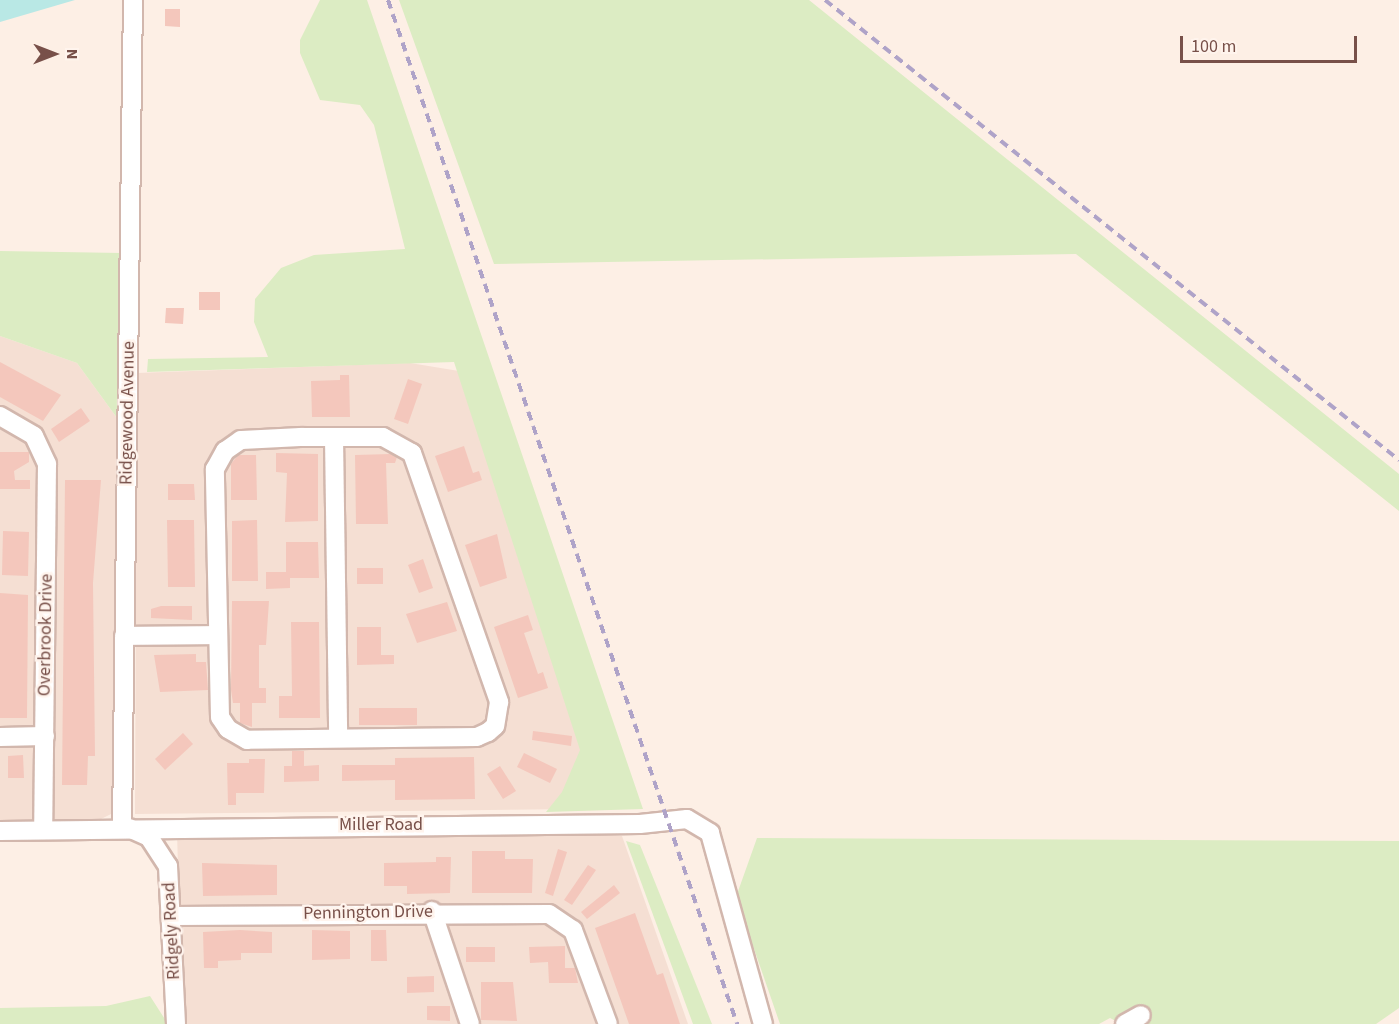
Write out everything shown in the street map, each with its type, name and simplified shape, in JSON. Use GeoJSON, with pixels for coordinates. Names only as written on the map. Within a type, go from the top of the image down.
{"type":"FeatureCollection","features":[{"type":"Feature","properties":{"kind":"street","name":"Ridgewood Avenue"},"geometry":{"type":"LineString","coordinates":[[122,826],[133,0]]}},
{"type":"Feature","properties":{"kind":"street","name":"Overbrook Drive"},"geometry":{"type":"LineString","coordinates":[[0,416],[24,428],[38,443],[48,477],[43,830]]}},
{"type":"Feature","properties":{"kind":"street"},"geometry":{"type":"LineString","coordinates":[[334,437],[338,738]]}},
{"type":"Feature","properties":{"kind":"street"},"geometry":{"type":"LineString","coordinates":[[334,437],[383,437],[412,453],[499,702],[500,728],[477,737],[247,740],[224,733],[216,705],[214,478],[219,459],[241,440],[334,437]]}},
{"type":"Feature","properties":{"kind":"street"},"geometry":{"type":"LineString","coordinates":[[124,636],[216,635]]}},
{"type":"Feature","properties":{"kind":"street"},"geometry":{"type":"LineString","coordinates":[[0,737],[45,736]]}},
{"type":"Feature","properties":{"kind":"street","name":"Miller Road"},"geometry":{"type":"LineString","coordinates":[[0,831],[122,826],[640,824],[687,819],[710,833],[763,1024]]}},
{"type":"Feature","properties":{"kind":"street","name":"Ridgely Road"},"geometry":{"type":"LineString","coordinates":[[122,826],[149,837],[162,854],[173,916],[176,1024]]}},
{"type":"Feature","properties":{"kind":"street"},"geometry":{"type":"LineString","coordinates":[[432,911],[470,1024]]}},
{"type":"Feature","properties":{"kind":"street","name":"Pennington Drive"},"geometry":{"type":"LineString","coordinates":[[173,916],[533,911],[561,919],[580,945],[609,1024]]}},
{"type":"Feature","properties":{"kind":"shaded area"},"geometry":{"type":"Polygon","coordinates":[[[0,336],[77,363],[120,422],[116,802],[111,814],[99,820],[0,824],[0,336]]]}},
{"type":"Feature","properties":{"kind":"shaded area"},"geometry":{"type":"Polygon","coordinates":[[[410,363],[465,372],[592,769],[575,809],[135,814],[137,373],[410,363]]]}},
{"type":"Feature","properties":{"kind":"shaded area"},"geometry":{"type":"Polygon","coordinates":[[[534,833],[622,836],[688,1024],[183,1024],[177,834],[534,833]]]}},
{"type":"Feature","properties":{"kind":"green space"},"geometry":{"type":"Polygon","coordinates":[[[320,0],[367,0],[643,809],[546,812],[562,792],[580,750],[454,362],[147,372],[148,359],[268,357],[254,322],[255,299],[281,268],[314,255],[405,249],[374,125],[360,105],[320,100],[300,53],[300,40],[320,0]]]}},
{"type":"Feature","properties":{"kind":"green space"},"geometry":{"type":"Polygon","coordinates":[[[399,0],[809,0],[1399,474],[1399,511],[1076,254],[494,264],[399,0]]]}},
{"type":"Feature","properties":{"kind":"green space"},"geometry":{"type":"Polygon","coordinates":[[[0,251],[122,253],[120,422],[77,363],[0,336],[0,251]]]}},
{"type":"Feature","properties":{"kind":"green space"},"geometry":{"type":"Polygon","coordinates":[[[757,838],[1399,841],[1399,1008],[1376,1024],[1122,1024],[1110,1018],[1099,1024],[780,1024],[736,897],[757,838]]]}},
{"type":"Feature","properties":{"kind":"green space"},"geometry":{"type":"Polygon","coordinates":[[[626,841],[640,845],[712,1024],[693,1024],[626,841]]]}},
{"type":"Feature","properties":{"kind":"green space"},"geometry":{"type":"Polygon","coordinates":[[[150,996],[168,1024],[0,1024],[0,1008],[106,1006],[150,996]]]}},
{"type":"Feature","properties":{"kind":"water"},"geometry":{"type":"Polygon","coordinates":[[[0,0],[75,0],[0,22],[0,0]]]}},
{"type":"Feature","properties":{"kind":"building"},"geometry":{"type":"Polygon","coordinates":[[[165,9],[180,9],[180,27],[165,26],[165,9]]]}},
{"type":"Feature","properties":{"kind":"building"},"geometry":{"type":"Polygon","coordinates":[[[199,292],[220,292],[220,310],[199,310],[199,292]]]}},
{"type":"Feature","properties":{"kind":"building"},"geometry":{"type":"Polygon","coordinates":[[[166,308],[184,308],[183,324],[165,323],[166,308]]]}},
{"type":"Feature","properties":{"kind":"building"},"geometry":{"type":"Polygon","coordinates":[[[0,362],[61,395],[43,421],[0,397],[0,362]]]}},
{"type":"Feature","properties":{"kind":"building"},"geometry":{"type":"Polygon","coordinates":[[[340,375],[349,375],[350,417],[312,417],[311,381],[340,380],[340,375]]]}},
{"type":"Feature","properties":{"kind":"building"},"geometry":{"type":"Polygon","coordinates":[[[408,379],[422,384],[408,424],[394,419],[408,379]]]}},
{"type":"Feature","properties":{"kind":"building"},"geometry":{"type":"Polygon","coordinates":[[[81,408],[90,421],[59,442],[51,429],[81,408]]]}},
{"type":"Feature","properties":{"kind":"building"},"geometry":{"type":"Polygon","coordinates":[[[464,446],[473,473],[479,471],[482,480],[448,492],[435,456],[464,446]]]}},
{"type":"Feature","properties":{"kind":"building"},"geometry":{"type":"Polygon","coordinates":[[[0,452],[29,452],[29,462],[14,471],[15,480],[30,480],[30,489],[0,489],[0,452]]]}},
{"type":"Feature","properties":{"kind":"building"},"geometry":{"type":"Polygon","coordinates":[[[276,453],[318,454],[318,521],[285,522],[287,473],[276,472],[276,453]]]}},
{"type":"Feature","properties":{"kind":"building"},"geometry":{"type":"Polygon","coordinates":[[[391,454],[397,457],[395,463],[386,463],[388,524],[356,524],[355,455],[391,454]]]}},
{"type":"Feature","properties":{"kind":"building"},"geometry":{"type":"Polygon","coordinates":[[[238,455],[256,455],[257,500],[231,500],[231,464],[238,455]]]}},
{"type":"Feature","properties":{"kind":"building"},"geometry":{"type":"Polygon","coordinates":[[[65,480],[101,480],[93,583],[95,756],[88,756],[87,785],[62,785],[65,480]]]}},
{"type":"Feature","properties":{"kind":"building"},"geometry":{"type":"Polygon","coordinates":[[[168,484],[194,484],[195,500],[168,500],[168,484]]]}},
{"type":"Feature","properties":{"kind":"building"},"geometry":{"type":"Polygon","coordinates":[[[167,520],[194,520],[195,587],[168,587],[167,520]]]}},
{"type":"Feature","properties":{"kind":"building"},"geometry":{"type":"Polygon","coordinates":[[[257,520],[258,581],[232,581],[232,521],[257,520]]]}},
{"type":"Feature","properties":{"kind":"building"},"geometry":{"type":"Polygon","coordinates":[[[3,531],[29,532],[28,576],[2,575],[3,531]]]}},
{"type":"Feature","properties":{"kind":"building"},"geometry":{"type":"Polygon","coordinates":[[[497,534],[507,578],[480,587],[465,545],[497,534]]]}},
{"type":"Feature","properties":{"kind":"building"},"geometry":{"type":"Polygon","coordinates":[[[286,542],[318,542],[319,578],[290,578],[290,588],[266,589],[266,572],[286,572],[286,542]]]}},
{"type":"Feature","properties":{"kind":"building"},"geometry":{"type":"Polygon","coordinates":[[[423,559],[433,588],[419,593],[408,565],[423,559]]]}},
{"type":"Feature","properties":{"kind":"building"},"geometry":{"type":"Polygon","coordinates":[[[357,568],[383,568],[383,584],[357,584],[357,568]]]}},
{"type":"Feature","properties":{"kind":"building"},"geometry":{"type":"Polygon","coordinates":[[[0,593],[28,595],[27,718],[0,718],[0,593]]]}},
{"type":"Feature","properties":{"kind":"building"},"geometry":{"type":"Polygon","coordinates":[[[232,601],[269,601],[266,645],[259,645],[259,688],[266,688],[266,703],[252,703],[252,727],[240,723],[240,703],[233,703],[231,690],[232,601]]]}},
{"type":"Feature","properties":{"kind":"building"},"geometry":{"type":"Polygon","coordinates":[[[447,602],[457,631],[417,643],[406,614],[447,602]]]}},
{"type":"Feature","properties":{"kind":"building"},"geometry":{"type":"Polygon","coordinates":[[[161,606],[192,606],[192,620],[151,618],[151,609],[161,606]]]}},
{"type":"Feature","properties":{"kind":"building"},"geometry":{"type":"Polygon","coordinates":[[[528,615],[533,630],[524,633],[538,674],[543,672],[548,688],[518,698],[494,627],[528,615]]]}},
{"type":"Feature","properties":{"kind":"building"},"geometry":{"type":"Polygon","coordinates":[[[291,622],[319,622],[320,718],[279,718],[279,696],[292,696],[291,622]]]}},
{"type":"Feature","properties":{"kind":"building"},"geometry":{"type":"Polygon","coordinates":[[[357,627],[381,627],[381,655],[394,655],[394,664],[357,665],[357,627]]]}},
{"type":"Feature","properties":{"kind":"building"},"geometry":{"type":"Polygon","coordinates":[[[196,654],[196,662],[206,662],[208,690],[160,692],[154,655],[196,654]]]}},
{"type":"Feature","properties":{"kind":"building"},"geometry":{"type":"Polygon","coordinates":[[[359,708],[417,708],[417,725],[359,725],[359,708]]]}},
{"type":"Feature","properties":{"kind":"building"},"geometry":{"type":"Polygon","coordinates":[[[533,731],[572,736],[571,746],[532,740],[533,731]]]}},
{"type":"Feature","properties":{"kind":"building"},"geometry":{"type":"Polygon","coordinates":[[[183,733],[193,744],[165,770],[155,759],[183,733]]]}},
{"type":"Feature","properties":{"kind":"building"},"geometry":{"type":"Polygon","coordinates":[[[292,751],[304,751],[304,766],[319,765],[319,781],[284,782],[284,766],[292,766],[292,751]]]}},
{"type":"Feature","properties":{"kind":"building"},"geometry":{"type":"Polygon","coordinates":[[[524,753],[557,769],[550,783],[517,767],[524,753]]]}},
{"type":"Feature","properties":{"kind":"building"},"geometry":{"type":"Polygon","coordinates":[[[23,755],[24,778],[8,778],[8,756],[23,755]]]}},
{"type":"Feature","properties":{"kind":"building"},"geometry":{"type":"Polygon","coordinates":[[[474,757],[475,799],[395,800],[395,780],[342,781],[342,765],[395,765],[395,758],[474,757]]]}},
{"type":"Feature","properties":{"kind":"building"},"geometry":{"type":"Polygon","coordinates":[[[249,759],[265,759],[264,793],[236,793],[236,805],[228,805],[227,763],[249,763],[249,759]]]}},
{"type":"Feature","properties":{"kind":"building"},"geometry":{"type":"Polygon","coordinates":[[[500,766],[516,791],[503,799],[487,774],[500,766]]]}},
{"type":"Feature","properties":{"kind":"building"},"geometry":{"type":"Polygon","coordinates":[[[558,849],[567,852],[553,896],[545,893],[558,849]]]}},
{"type":"Feature","properties":{"kind":"building"},"geometry":{"type":"Polygon","coordinates":[[[472,851],[505,851],[505,859],[533,859],[532,893],[472,893],[472,851]]]}},
{"type":"Feature","properties":{"kind":"building"},"geometry":{"type":"Polygon","coordinates":[[[436,857],[451,857],[450,893],[407,894],[407,886],[384,886],[384,863],[436,862],[436,857]]]}},
{"type":"Feature","properties":{"kind":"building"},"geometry":{"type":"Polygon","coordinates":[[[202,863],[277,865],[277,895],[203,896],[202,863]]]}},
{"type":"Feature","properties":{"kind":"building"},"geometry":{"type":"Polygon","coordinates":[[[588,865],[596,870],[572,905],[564,900],[588,865]]]}},
{"type":"Feature","properties":{"kind":"building"},"geometry":{"type":"Polygon","coordinates":[[[614,885],[620,893],[587,919],[581,912],[614,885]]]}},
{"type":"Feature","properties":{"kind":"building"},"geometry":{"type":"Polygon","coordinates":[[[635,913],[657,975],[663,973],[680,1024],[629,1024],[595,928],[635,913]]]}},
{"type":"Feature","properties":{"kind":"building"},"geometry":{"type":"Polygon","coordinates":[[[240,930],[272,932],[272,953],[241,953],[241,960],[218,961],[218,968],[204,968],[203,932],[240,930]]]}},
{"type":"Feature","properties":{"kind":"building"},"geometry":{"type":"Polygon","coordinates":[[[312,930],[350,931],[350,959],[312,960],[312,930]]]}},
{"type":"Feature","properties":{"kind":"building"},"geometry":{"type":"Polygon","coordinates":[[[371,930],[386,930],[387,961],[371,961],[371,930]]]}},
{"type":"Feature","properties":{"kind":"building"},"geometry":{"type":"Polygon","coordinates":[[[565,946],[565,968],[575,968],[578,983],[549,983],[548,962],[530,963],[529,947],[565,946]]]}},
{"type":"Feature","properties":{"kind":"building"},"geometry":{"type":"Polygon","coordinates":[[[466,947],[495,947],[495,962],[466,962],[466,947]]]}},
{"type":"Feature","properties":{"kind":"building"},"geometry":{"type":"Polygon","coordinates":[[[434,976],[434,992],[407,993],[407,977],[434,976]]]}},
{"type":"Feature","properties":{"kind":"building"},"geometry":{"type":"Polygon","coordinates":[[[481,982],[513,982],[517,1021],[481,1020],[481,982]]]}},
{"type":"Feature","properties":{"kind":"building"},"geometry":{"type":"Polygon","coordinates":[[[427,1006],[450,1006],[450,1021],[427,1020],[427,1006]]]}},
{"type":"Feature","properties":{"kind":"railway"},"geometry":{"type":"LineString","coordinates":[[388,0],[737,1024]]}},
{"type":"Feature","properties":{"kind":"railway"},"geometry":{"type":"LineString","coordinates":[[825,0],[1399,460]]}}]}
